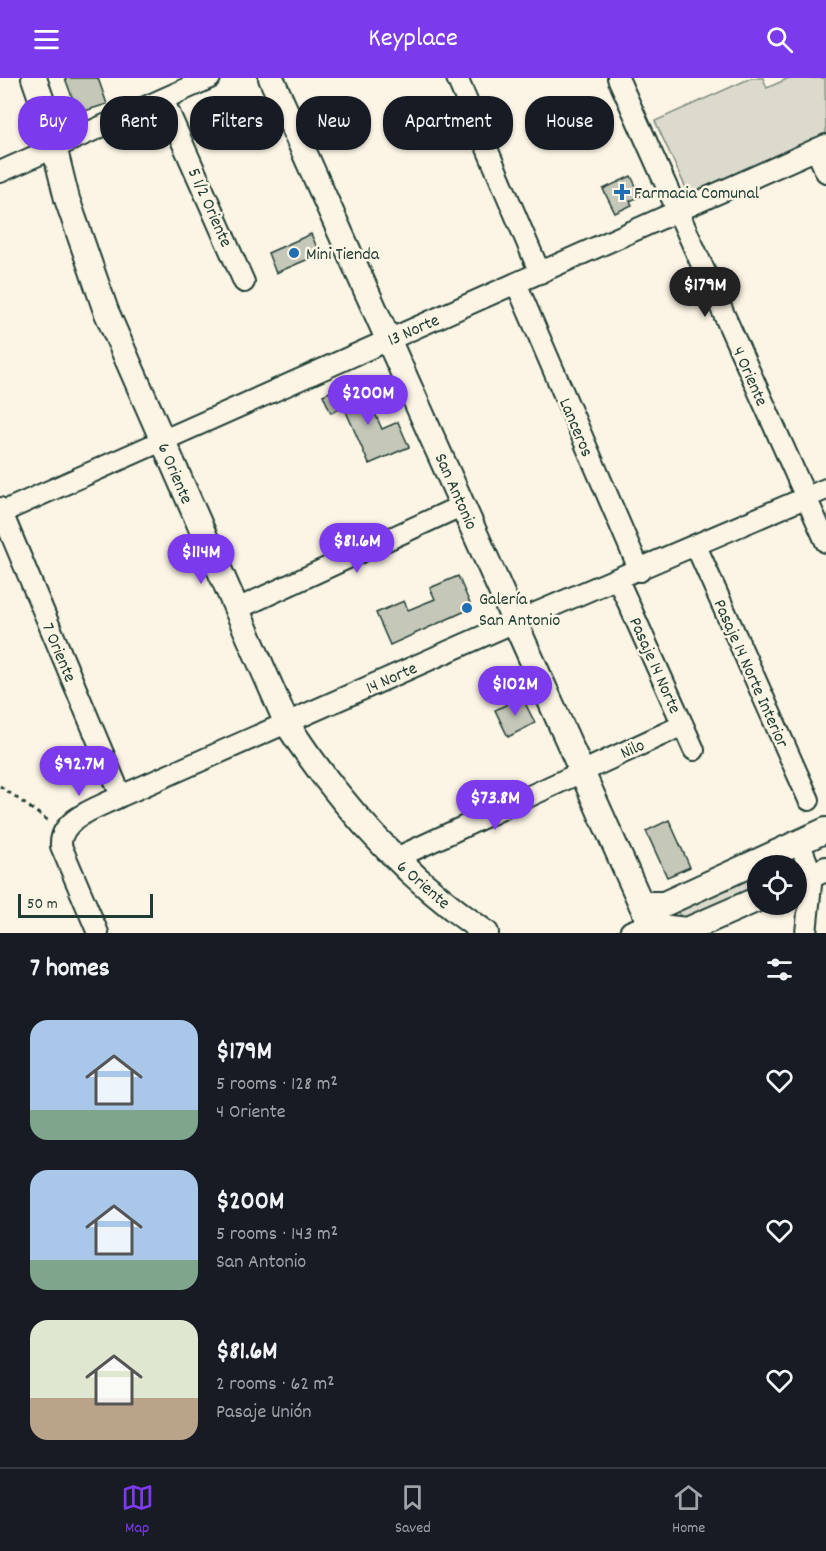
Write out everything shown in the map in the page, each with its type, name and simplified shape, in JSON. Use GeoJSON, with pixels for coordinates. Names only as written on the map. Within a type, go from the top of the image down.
{"type":"FeatureCollection","features":[{"type":"Feature","properties":{"kind":"main road","name":"6 Oriente"},"geometry":{"type":"LineString","coordinates":[[34,78],[40,96]]}},
{"type":"Feature","properties":{"kind":"main road","name":"San Antonio"},"geometry":{"type":"LineString","coordinates":[[271,78],[641,904],[645,931]]}},
{"type":"Feature","properties":{"kind":"main road","name":"6 Oriente"},"geometry":{"type":"LineString","coordinates":[[54,150],[106,311],[235,610],[287,723],[332,788],[394,859],[426,888],[486,933]]}},
{"type":"Feature","properties":{"kind":"main road"},"geometry":{"type":"LineString","coordinates":[[641,904],[664,904],[826,831]]}},
{"type":"Feature","properties":{"kind":"main road"},"geometry":{"type":"LineString","coordinates":[[645,931],[687,930],[747,904]]}},
{"type":"Feature","properties":{"kind":"street"},"geometry":{"type":"LineString","coordinates":[[170,96],[210,78]]}},
{"type":"Feature","properties":{"kind":"street"},"geometry":{"type":"LineString","coordinates":[[457,78],[540,273]]}},
{"type":"Feature","properties":{"kind":"street","name":"4 Oriente"},"geometry":{"type":"LineString","coordinates":[[623,80],[678,211],[826,542]]}},
{"type":"Feature","properties":{"kind":"street","name":"5 1/2 Oriente"},"geometry":{"type":"LineString","coordinates":[[178,133],[244,282]]}},
{"type":"Feature","properties":{"kind":"street"},"geometry":{"type":"LineString","coordinates":[[821,147],[826,172]]}},
{"type":"Feature","properties":{"kind":"street","name":"13 Norte"},"geometry":{"type":"LineString","coordinates":[[1,511],[821,147]]}},
{"type":"Feature","properties":{"kind":"street"},"geometry":{"type":"LineString","coordinates":[[0,172],[49,150]]}},
{"type":"Feature","properties":{"kind":"street","name":"Lanceros"},"geometry":{"type":"LineString","coordinates":[[516,283],[640,571]]}},
{"type":"Feature","properties":{"kind":"street","name":"14 Norte"},"geometry":{"type":"LineString","coordinates":[[62,830],[69,823],[121,796],[515,622],[640,571],[826,489]]}},
{"type":"Feature","properties":{"kind":"street"},"geometry":{"type":"LineString","coordinates":[[235,610],[463,505]]}},
{"type":"Feature","properties":{"kind":"street","name":"7 Oriente"},"geometry":{"type":"LineString","coordinates":[[1,511],[121,796]]}},
{"type":"Feature","properties":{"kind":"street","name":"Pasaje 14 Norte Interior"},"geometry":{"type":"LineString","coordinates":[[696,546],[809,800]]}},
{"type":"Feature","properties":{"kind":"street","name":"Pasaje 14 Norte"},"geometry":{"type":"LineString","coordinates":[[618,580],[694,750]]}},
{"type":"Feature","properties":{"kind":"street","name":"Nilo"},"geometry":{"type":"LineString","coordinates":[[394,859],[683,725]]}},
{"type":"Feature","properties":{"kind":"street"},"geometry":{"type":"LineString","coordinates":[[62,830],[61,846],[98,933]]}},
{"type":"Feature","properties":{"kind":"street"},"geometry":{"type":"LineString","coordinates":[[799,842],[812,875],[806,933]]}},
{"type":"Feature","properties":{"kind":"path"},"geometry":{"type":"LineString","coordinates":[[0,786],[62,830]]}},
{"type":"Feature","properties":{"kind":"shaded area"},"geometry":{"type":"Polygon","coordinates":[[[751,78],[763,78],[767,88],[789,78],[825,78],[826,136],[690,197],[655,121],[751,78]]]}},
{"type":"Feature","properties":{"kind":"shaded area"},"geometry":{"type":"Polygon","coordinates":[[[747,880],[747,893],[684,921],[677,911],[747,880]]]}},
{"type":"Feature","properties":{"kind":"building"},"geometry":{"type":"Polygon","coordinates":[[[65,78],[98,78],[104,96],[100,96],[100,106],[88,110],[88,96],[72,96],[65,78]]]}},
{"type":"Feature","properties":{"kind":"building","name":"Farmacia Comunal"},"geometry":{"type":"Polygon","coordinates":[[[631,176],[641,196],[630,201],[632,205],[615,213],[603,189],[631,176]]]}},
{"type":"Feature","properties":{"kind":"building","name":"Mini Tienda"},"geometry":{"type":"Polygon","coordinates":[[[311,234],[320,254],[276,273],[268,253],[311,234]]]}},
{"type":"Feature","properties":{"kind":"building"},"geometry":{"type":"Polygon","coordinates":[[[346,385],[353,402],[367,396],[382,429],[398,422],[409,447],[369,464],[344,407],[331,413],[323,395],[346,385]]]}},
{"type":"Feature","properties":{"kind":"building"},"geometry":{"type":"Polygon","coordinates":[[[458,576],[472,608],[390,645],[376,613],[404,601],[408,610],[435,599],[430,588],[458,576]]]}},
{"type":"Feature","properties":{"kind":"building"},"geometry":{"type":"Polygon","coordinates":[[[522,697],[535,723],[508,737],[495,710],[522,697]]]}},
{"type":"Feature","properties":{"kind":"building"},"geometry":{"type":"Polygon","coordinates":[[[669,820],[690,867],[667,877],[646,831],[669,820]]]}},
{"type":"Feature","properties":{"kind":"place","name":"Farmacia Comunal"},"geometry":{"type":"Point","coordinates":[622,192]}},
{"type":"Feature","properties":{"kind":"place","name":"Mini Tienda"},"geometry":{"type":"Point","coordinates":[294,253]}},
{"type":"Feature","properties":{"kind":"place","name":"Galería San Antonio"},"geometry":{"type":"Point","coordinates":[467,608]}}]}
